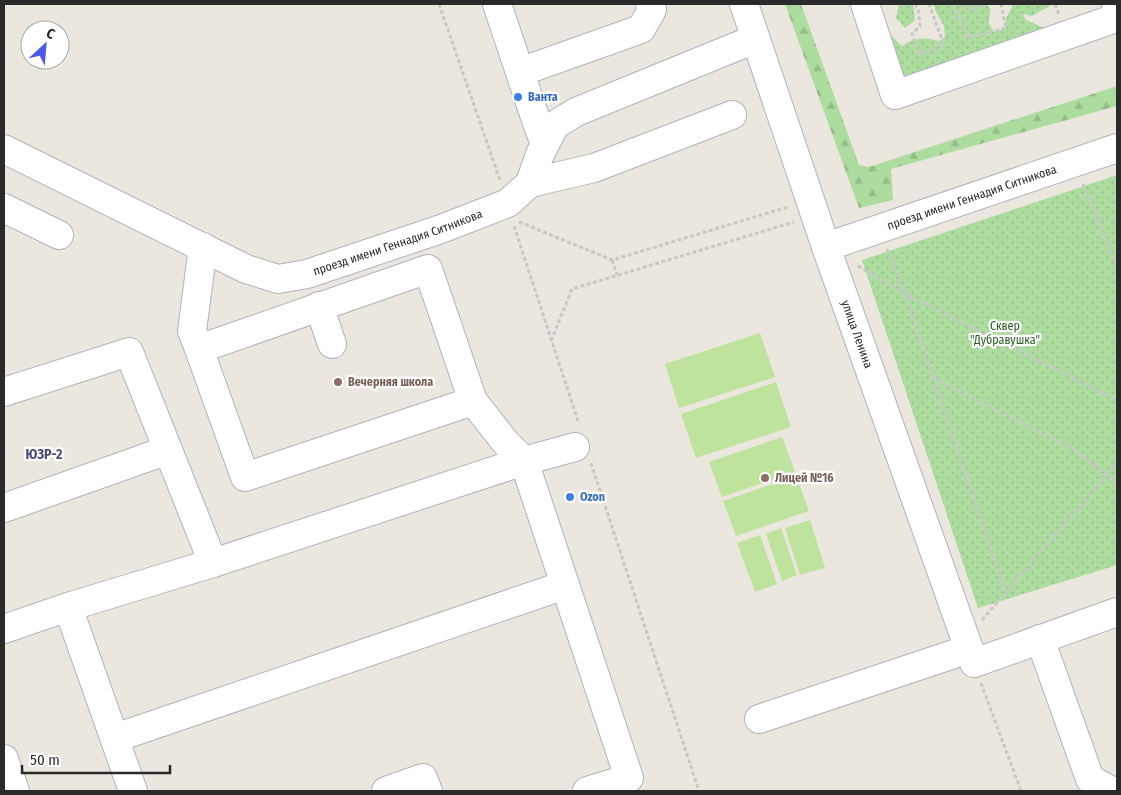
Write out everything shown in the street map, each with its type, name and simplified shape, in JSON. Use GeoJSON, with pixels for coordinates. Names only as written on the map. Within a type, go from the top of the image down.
{"type":"FeatureCollection","features":[{"type":"Feature","properties":{"kind":"street"},"geometry":{"type":"LineString","coordinates":[[497,4],[545,144]]}},
{"type":"Feature","properties":{"kind":"street"},"geometry":{"type":"LineString","coordinates":[[520,72],[641,29],[652,10],[650,4]]}},
{"type":"Feature","properties":{"kind":"street","name":"улица Ленина"},"geometry":{"type":"LineString","coordinates":[[744,4],[826,247],[974,645]]}},
{"type":"Feature","properties":{"kind":"street"},"geometry":{"type":"LineString","coordinates":[[865,4],[895,95],[1113,20],[1117,6]]}},
{"type":"Feature","properties":{"kind":"street","name":"проезд имени Геннадия Ситникова"},"geometry":{"type":"LineString","coordinates":[[4,149],[246,269],[278,279],[307,274],[441,229],[508,203],[530,183],[540,154],[555,125],[576,112],[756,39]]}},
{"type":"Feature","properties":{"kind":"street"},"geometry":{"type":"LineString","coordinates":[[530,183],[594,168],[732,115]]}},
{"type":"Feature","properties":{"kind":"street","name":"проезд имени Геннадия Ситникова"},"geometry":{"type":"LineString","coordinates":[[826,247],[1117,148]]}},
{"type":"Feature","properties":{"kind":"street"},"geometry":{"type":"LineString","coordinates":[[4,208],[59,235]]}},
{"type":"Feature","properties":{"kind":"street"},"geometry":{"type":"LineString","coordinates":[[203,247],[192,331],[245,477],[473,401]]}},
{"type":"Feature","properties":{"kind":"street"},"geometry":{"type":"LineString","coordinates":[[199,350],[428,269],[473,401],[524,461],[629,778],[587,791]]}},
{"type":"Feature","properties":{"kind":"street"},"geometry":{"type":"LineString","coordinates":[[319,306],[332,344]]}},
{"type":"Feature","properties":{"kind":"street"},"geometry":{"type":"LineString","coordinates":[[4,392],[130,352],[213,563]]}},
{"type":"Feature","properties":{"kind":"street"},"geometry":{"type":"LineString","coordinates":[[4,629],[524,461],[582,447]]}},
{"type":"Feature","properties":{"kind":"street"},"geometry":{"type":"LineString","coordinates":[[4,508],[168,450]]}},
{"type":"Feature","properties":{"kind":"street"},"geometry":{"type":"LineString","coordinates":[[115,738],[565,584]]}},
{"type":"Feature","properties":{"kind":"street"},"geometry":{"type":"LineString","coordinates":[[68,607],[133,791]]}},
{"type":"Feature","properties":{"kind":"street"},"geometry":{"type":"LineString","coordinates":[[759,720],[974,645],[1040,639],[1117,612]]}},
{"type":"Feature","properties":{"kind":"street"},"geometry":{"type":"LineString","coordinates":[[1040,639],[1090,779],[1112,791]]}},
{"type":"Feature","properties":{"kind":"street"},"geometry":{"type":"LineString","coordinates":[[4,758],[15,791]]}},
{"type":"Feature","properties":{"kind":"street"},"geometry":{"type":"LineString","coordinates":[[386,791],[423,778],[428,791]]}},
{"type":"Feature","properties":{"kind":"path"},"geometry":{"type":"LineString","coordinates":[[915,4],[918,9],[920,26],[912,34],[919,55],[944,45],[929,4]]}},
{"type":"Feature","properties":{"kind":"path"},"geometry":{"type":"LineString","coordinates":[[953,4],[968,38],[1006,28],[1002,4]]}},
{"type":"Feature","properties":{"kind":"path"},"geometry":{"type":"LineString","coordinates":[[966,4],[968,10],[987,4]]}},
{"type":"Feature","properties":{"kind":"path"},"geometry":{"type":"LineString","coordinates":[[1074,163],[1117,267]]}},
{"type":"Feature","properties":{"kind":"path"},"geometry":{"type":"LineString","coordinates":[[512,218],[552,341],[582,447],[698,791]]}},
{"type":"Feature","properties":{"kind":"path"},"geometry":{"type":"LineString","coordinates":[[552,341],[572,289],[801,220]]}},
{"type":"Feature","properties":{"kind":"path"},"geometry":{"type":"LineString","coordinates":[[878,230],[905,294],[1005,592]]}},
{"type":"Feature","properties":{"kind":"path"},"geometry":{"type":"LineString","coordinates":[[826,247],[905,294],[1117,400]]}},
{"type":"Feature","properties":{"kind":"path"},"geometry":{"type":"LineString","coordinates":[[612,260],[617,276]]}},
{"type":"Feature","properties":{"kind":"path"},"geometry":{"type":"LineString","coordinates":[[933,378],[1078,452],[1117,484]]}},
{"type":"Feature","properties":{"kind":"path"},"geometry":{"type":"LineString","coordinates":[[1021,791],[974,645],[1005,592],[1117,463]]}},
{"type":"Feature","properties":{"kind":"green space"},"geometry":{"type":"Polygon","coordinates":[[[785,4],[801,4],[859,165],[869,167],[1117,86],[1117,106],[891,169],[893,200],[859,208],[785,4]]]}},
{"type":"Feature","properties":{"kind":"green space"},"geometry":{"type":"Polygon","coordinates":[[[899,4],[913,4],[915,20],[905,28],[896,18],[899,4]]]}},
{"type":"Feature","properties":{"kind":"green space"},"geometry":{"type":"Polygon","coordinates":[[[933,4],[987,4],[990,9],[989,23],[994,32],[1006,28],[1006,19],[1013,4],[1053,4],[1032,16],[1023,14],[1026,20],[1052,31],[902,82],[886,51],[890,34],[902,46],[916,39],[925,38],[939,41],[945,37],[944,26],[933,4]]]}},
{"type":"Feature","properties":{"kind":"green space","name":"Сквер \"Дубравушка\""},"geometry":{"type":"Polygon","coordinates":[[[1117,175],[1117,565],[978,608],[862,260],[1117,175]]]}},
{"type":"Feature","properties":{"kind":"green space"},"geometry":{"type":"Polygon","coordinates":[[[760,333],[775,377],[679,408],[665,364],[760,333]]]}},
{"type":"Feature","properties":{"kind":"green space"},"geometry":{"type":"Polygon","coordinates":[[[776,382],[791,427],[696,458],[681,414],[776,382]]]}},
{"type":"Feature","properties":{"kind":"green space"},"geometry":{"type":"Polygon","coordinates":[[[782,437],[795,472],[722,497],[709,462],[782,437]]]}},
{"type":"Feature","properties":{"kind":"green space"},"geometry":{"type":"Polygon","coordinates":[[[796,476],[809,511],[736,536],[723,501],[796,476]]]}},
{"type":"Feature","properties":{"kind":"green space"},"geometry":{"type":"Polygon","coordinates":[[[810,520],[825,568],[800,575],[785,528],[810,520]]]}},
{"type":"Feature","properties":{"kind":"green space"},"geometry":{"type":"Polygon","coordinates":[[[781,528],[797,575],[782,581],[766,534],[781,528]]]}},
{"type":"Feature","properties":{"kind":"green space"},"geometry":{"type":"Polygon","coordinates":[[[760,535],[777,584],[755,592],[737,543],[760,535]]]}},
{"type":"Feature","properties":{"kind":"place","name":"Ванта"},"geometry":{"type":"Point","coordinates":[518,97]}},
{"type":"Feature","properties":{"kind":"place","name":"Вечерняя школа"},"geometry":{"type":"Point","coordinates":[338,382]}},
{"type":"Feature","properties":{"kind":"place","name":"Лицей №16"},"geometry":{"type":"Point","coordinates":[765,478]}},
{"type":"Feature","properties":{"kind":"place","name":"Ozon"},"geometry":{"type":"Point","coordinates":[570,497]}},
{"type":"Feature","properties":{"kind":"district","name":"ЮЗР-2"},"geometry":{"type":"Point","coordinates":[44,454]}}]}
